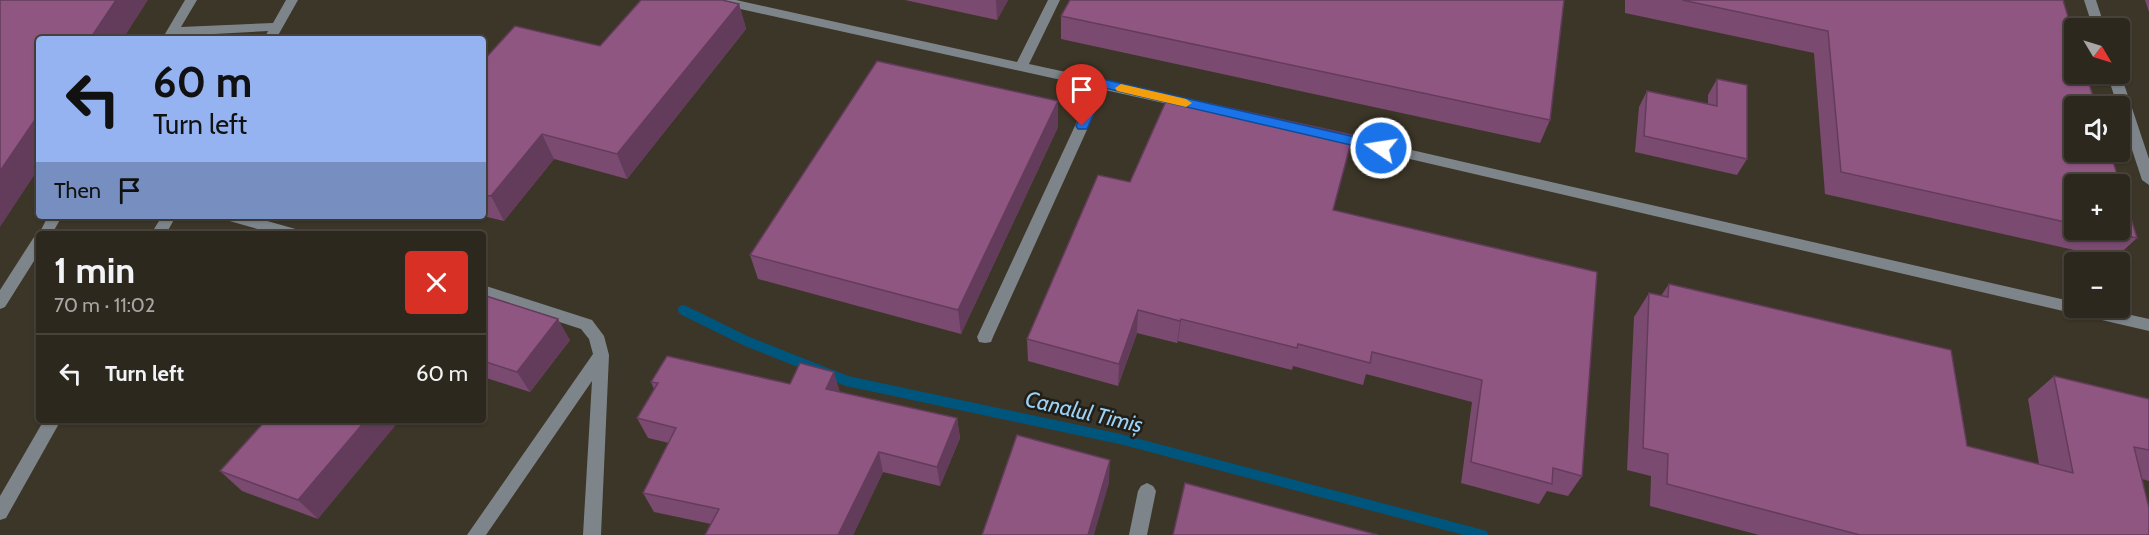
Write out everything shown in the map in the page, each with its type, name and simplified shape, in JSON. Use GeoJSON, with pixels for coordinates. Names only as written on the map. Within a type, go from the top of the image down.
{"type":"FeatureCollection","features":[{"type":"Feature","properties":{"kind":"street"},"geometry":{"type":"LineString","coordinates":[[169,36],[191,0]]}},
{"type":"Feature","properties":{"kind":"street"},"geometry":{"type":"LineString","coordinates":[[272,36],[292,0]]}},
{"type":"Feature","properties":{"kind":"street"},"geometry":{"type":"LineString","coordinates":[[718,0],[1022,65],[1241,116]]}},
{"type":"Feature","properties":{"kind":"street"},"geometry":{"type":"LineString","coordinates":[[1022,65],[1054,0]]}},
{"type":"Feature","properties":{"kind":"street"},"geometry":{"type":"LineString","coordinates":[[2090,0],[2096,18]]}},
{"type":"Feature","properties":{"kind":"street"},"geometry":{"type":"LineString","coordinates":[[169,36],[276,27]]}},
{"type":"Feature","properties":{"kind":"street"},"geometry":{"type":"LineString","coordinates":[[985,337],[1102,84]]}},
{"type":"Feature","properties":{"kind":"street"},"geometry":{"type":"LineString","coordinates":[[2117,84],[2149,180]]}},
{"type":"Feature","properties":{"kind":"street"},"geometry":{"type":"LineString","coordinates":[[1323,135],[2149,325]]}},
{"type":"Feature","properties":{"kind":"street"},"geometry":{"type":"LineString","coordinates":[[242,219],[284,231]]}},
{"type":"Feature","properties":{"kind":"street"},"geometry":{"type":"LineString","coordinates":[[0,303],[36,246]]}},
{"type":"Feature","properties":{"kind":"street"},"geometry":{"type":"LineString","coordinates":[[486,292],[586,324],[597,336],[601,355],[592,535]]}},
{"type":"Feature","properties":{"kind":"street"},"geometry":{"type":"LineString","coordinates":[[476,535],[601,355]]}},
{"type":"Feature","properties":{"kind":"street"},"geometry":{"type":"LineString","coordinates":[[0,512],[51,423]]}},
{"type":"Feature","properties":{"kind":"street"},"geometry":{"type":"LineString","coordinates":[[1138,535],[1148,491]]}},
{"type":"Feature","properties":{"kind":"building"},"geometry":{"type":"Polygon","coordinates":[[[0,0],[116,0],[92,36],[36,36],[36,118],[0,171],[0,0]]]}},
{"type":"Feature","properties":{"kind":"building"},"geometry":{"type":"Polygon","coordinates":[[[641,0],[722,0],[739,4],[617,154],[542,134],[491,196],[486,195],[486,58],[515,26],[600,46],[641,0]]]}},
{"type":"Feature","properties":{"kind":"building"},"geometry":{"type":"Polygon","coordinates":[[[1070,0],[1564,0],[1550,120],[1061,16],[1070,0]]]}},
{"type":"Feature","properties":{"kind":"building"},"geometry":{"type":"Polygon","coordinates":[[[1682,0],[2063,0],[2068,18],[2064,18],[2064,84],[2089,84],[2093,96],[2064,96],[2064,162],[2113,162],[2117,174],[2064,174],[2064,222],[1841,172],[1828,31],[1682,0]]]}},
{"type":"Feature","properties":{"kind":"building"},"geometry":{"type":"Polygon","coordinates":[[[877,61],[1058,101],[958,310],[750,255],[877,61]]]}},
{"type":"Feature","properties":{"kind":"building"},"geometry":{"type":"Polygon","coordinates":[[[1717,79],[1747,85],[1747,159],[1644,136],[1647,91],[1717,106],[1717,79]]]}},
{"type":"Feature","properties":{"kind":"building"},"geometry":{"type":"Polygon","coordinates":[[[1167,99],[1204,108],[1206,103],[1353,135],[1333,210],[1597,272],[1582,476],[1553,468],[1552,484],[1471,462],[1482,380],[1372,352],[1370,363],[1298,344],[1297,348],[1138,310],[1119,364],[1027,339],[1098,175],[1130,182],[1167,99]]]}},
{"type":"Feature","properties":{"kind":"building"},"geometry":{"type":"Polygon","coordinates":[[[2130,216],[2137,238],[2130,236],[2130,216]]]}},
{"type":"Feature","properties":{"kind":"building"},"geometry":{"type":"Polygon","coordinates":[[[1669,284],[1951,350],[1967,446],[2073,473],[2054,376],[2149,399],[2149,450],[2134,447],[2149,508],[2149,535],[1860,535],[1667,484],[1668,454],[1643,448],[1649,293],[1668,297],[1669,284]]]}},
{"type":"Feature","properties":{"kind":"building"},"geometry":{"type":"Polygon","coordinates":[[[486,296],[558,319],[517,372],[486,362],[486,296]]]}},
{"type":"Feature","properties":{"kind":"building"},"geometry":{"type":"Polygon","coordinates":[[[667,356],[790,384],[800,363],[834,372],[826,389],[957,418],[937,467],[879,452],[838,535],[705,535],[719,509],[643,493],[676,428],[637,418],[658,383],[651,382],[667,356]]]}},
{"type":"Feature","properties":{"kind":"building"},"geometry":{"type":"Polygon","coordinates":[[[263,423],[363,423],[298,500],[220,471],[263,423]]]}},
{"type":"Feature","properties":{"kind":"building"},"geometry":{"type":"Polygon","coordinates":[[[1017,435],[1110,460],[1088,535],[982,535],[1017,435]]]}},
{"type":"Feature","properties":{"kind":"building"},"geometry":{"type":"Polygon","coordinates":[[[1185,483],[1378,535],[1173,535],[1185,483]]]}},
{"type":"Feature","properties":{"kind":"waterway","name":"Canalul Timiș"},"geometry":{"type":"LineString","coordinates":[[683,310],[746,341],[847,381],[1120,439],[1483,535]]}},
{"type":"Feature","properties":{"kind":"slow traffic"},"geometry":{"type":"LineString","coordinates":[[1121,88],[1186,103]]}},
{"type":"Feature","properties":{"kind":"route"},"geometry":{"type":"LineString","coordinates":[[1082,126],[1102,84],[1381,148]]}}]}
